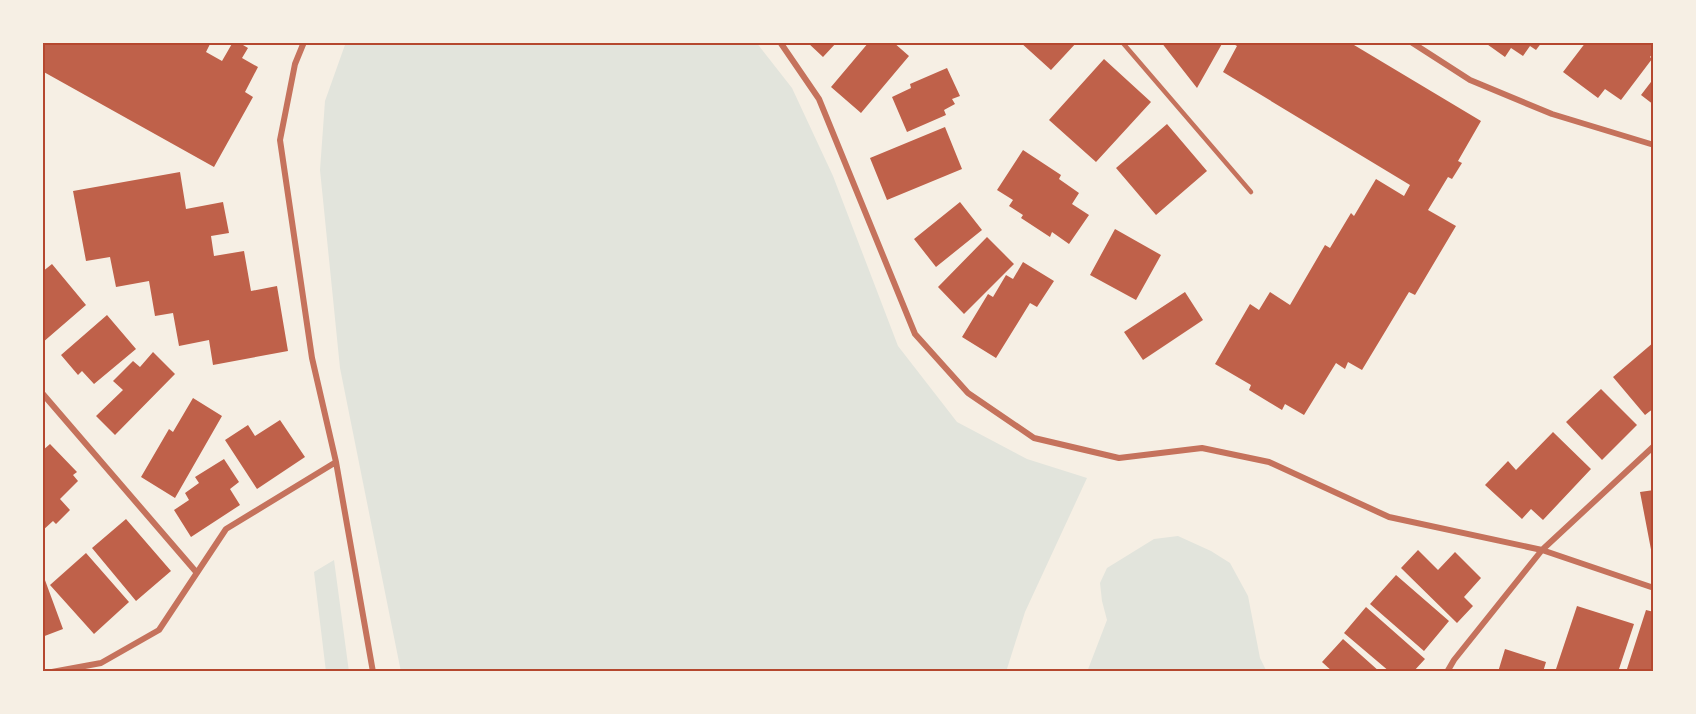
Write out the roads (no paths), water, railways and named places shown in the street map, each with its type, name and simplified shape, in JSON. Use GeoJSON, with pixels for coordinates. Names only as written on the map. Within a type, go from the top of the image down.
{"type":"FeatureCollection","features":[{"type":"Feature","properties":{"kind":"street"},"geometry":{"type":"LineString","coordinates":[[304,42],[295,64],[280,140],[312,358],[336,462],[373,672]]}},
{"type":"Feature","properties":{"kind":"street"},"geometry":{"type":"LineString","coordinates":[[780,42],[819,99],[915,334],[968,393],[1034,438],[1119,458],[1202,448],[1269,462],[1389,517],[1542,550],[1654,588]]}},
{"type":"Feature","properties":{"kind":"street"},"geometry":{"type":"LineString","coordinates":[[1411,42],[1470,80],[1552,114],[1654,145]]}},
{"type":"Feature","properties":{"kind":"street"},"geometry":{"type":"LineString","coordinates":[[44,399],[197,573]]}},
{"type":"Feature","properties":{"kind":"street"},"geometry":{"type":"LineString","coordinates":[[1447,672],[1454,660],[1542,550],[1654,446]]}},
{"type":"Feature","properties":{"kind":"street"},"geometry":{"type":"LineString","coordinates":[[52,672],[101,663],[159,630],[226,529],[336,462]]}},
{"type":"Feature","properties":{"kind":"lane"},"geometry":{"type":"LineString","coordinates":[[1122,42],[1251,192]]}}]}
